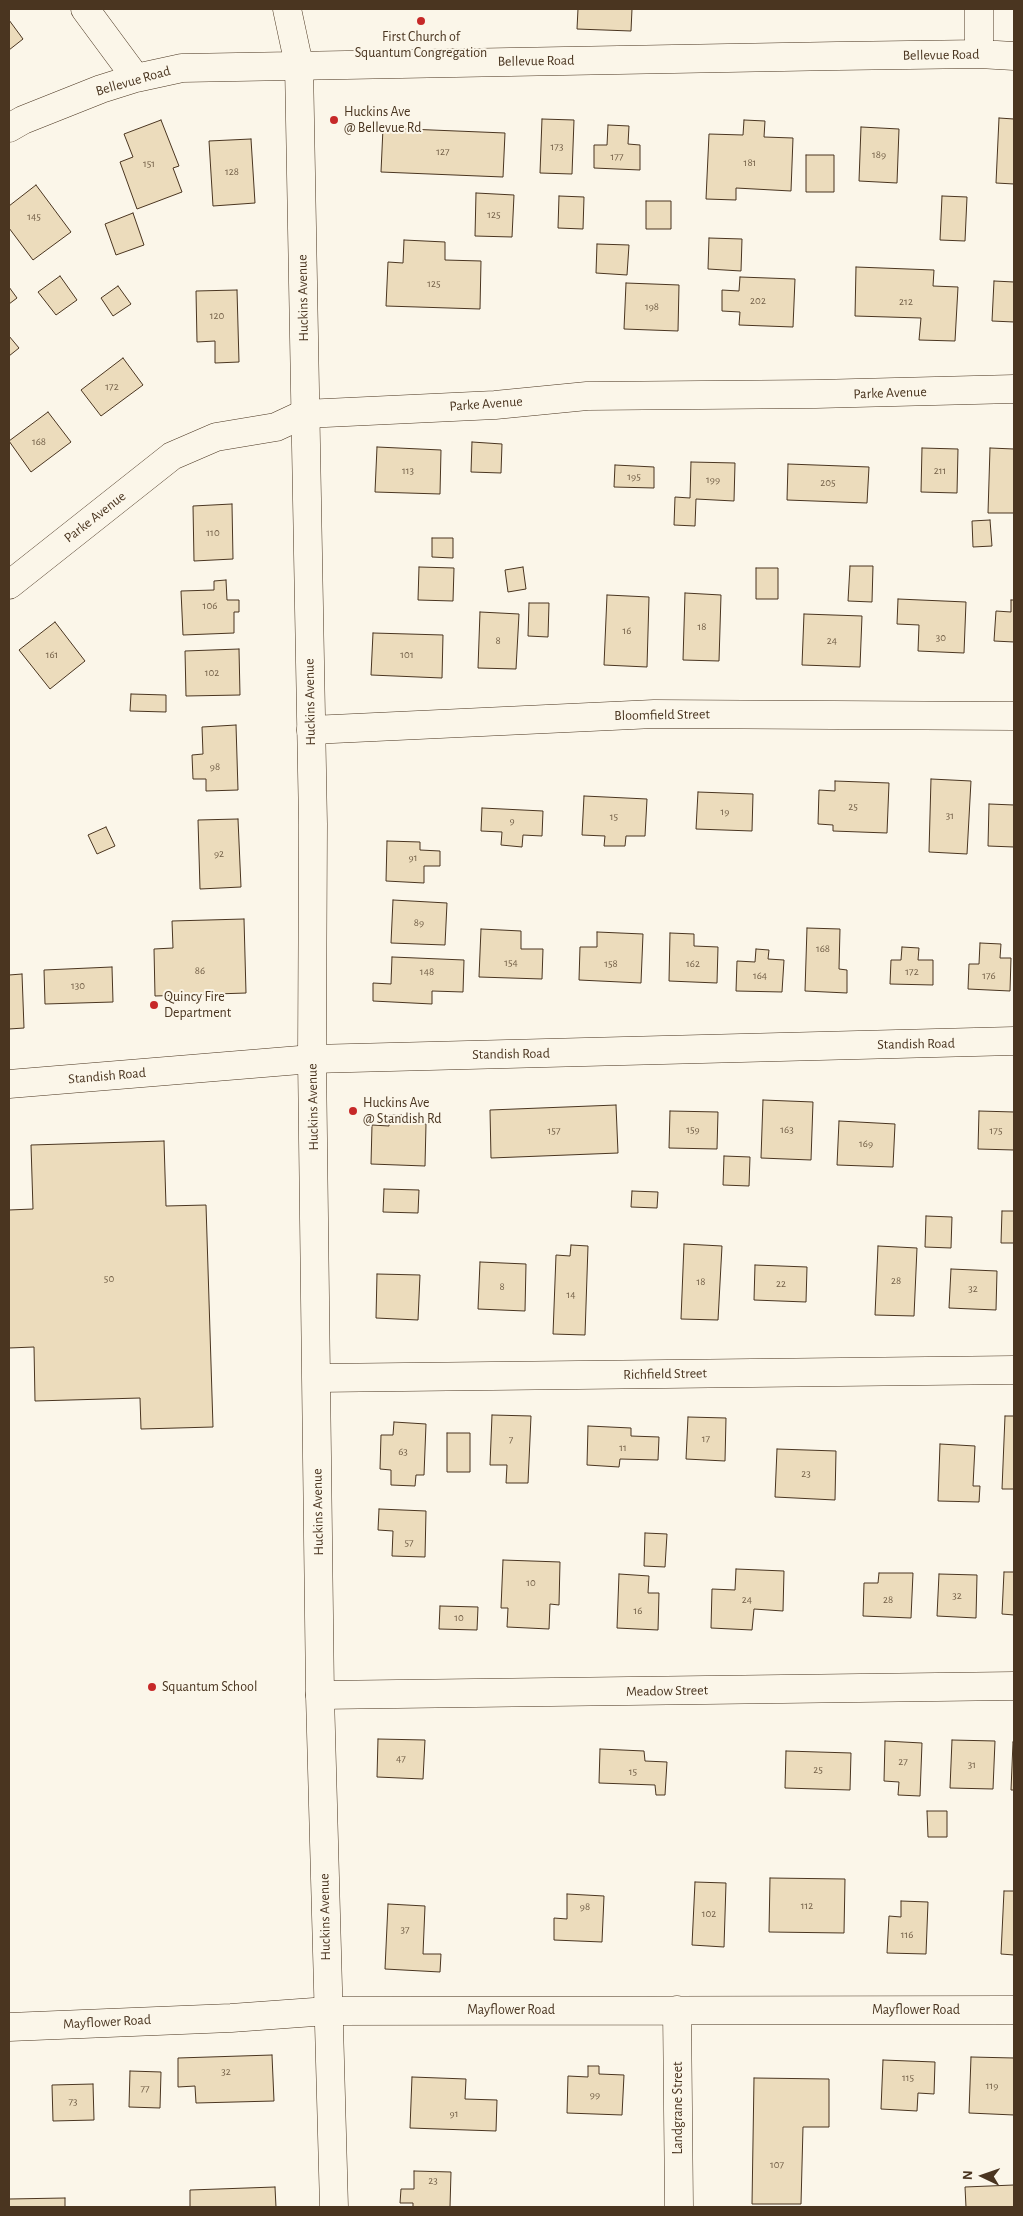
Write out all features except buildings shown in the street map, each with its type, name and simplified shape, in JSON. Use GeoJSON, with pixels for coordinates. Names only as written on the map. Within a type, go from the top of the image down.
{"type":"FeatureCollection","features":[{"type":"Feature","properties":{"kind":"street"},"geometry":{"type":"LineString","coordinates":[[85,9],[136,78]]}},
{"type":"Feature","properties":{"kind":"street","name":"Huckins Avenue"},"geometry":{"type":"LineString","coordinates":[[287,9],[299,66],[312,824],[312,1059],[320,1696],[334,2207]]}},
{"type":"Feature","properties":{"kind":"street"},"geometry":{"type":"LineString","coordinates":[[979,9],[979,54]]}},
{"type":"Feature","properties":{"kind":"street","name":"Bellevue Road"},"geometry":{"type":"LineString","coordinates":[[9,128],[23,120],[84,96],[136,78],[182,68],[979,54],[1014,56]]}},
{"type":"Feature","properties":{"kind":"street","name":"Parke Avenue"},"geometry":{"type":"LineString","coordinates":[[9,584],[172,456],[216,437],[276,427],[304,414],[496,405],[586,396],[816,394],[1014,389]]}},
{"type":"Feature","properties":{"kind":"street","name":"Bloomfield Street"},"geometry":{"type":"LineString","coordinates":[[310,730],[654,714],[1014,716]]}},
{"type":"Feature","properties":{"kind":"street","name":"Standish Road"},"geometry":{"type":"LineString","coordinates":[[9,1084],[312,1059],[1014,1041]]}},
{"type":"Feature","properties":{"kind":"street","name":"Richfield Street"},"geometry":{"type":"LineString","coordinates":[[317,1378],[1014,1370]]}},
{"type":"Feature","properties":{"kind":"street","name":"Meadow Street"},"geometry":{"type":"LineString","coordinates":[[320,1696],[1014,1686]]}},
{"type":"Feature","properties":{"kind":"street","name":"Landgrane Street"},"geometry":{"type":"LineString","coordinates":[[677,2010],[679,2207]]}},
{"type":"Feature","properties":{"kind":"street","name":"Mayflower Road"},"geometry":{"type":"LineString","coordinates":[[9,2027],[231,2018],[328,2011],[1014,2010]]}},
{"type":"Feature","properties":{"kind":"place","name":"First Church of Squantum Congregation"},"geometry":{"type":"Point","coordinates":[421,21]}},
{"type":"Feature","properties":{"kind":"place","name":"Huckins Ave @ Bellevue Rd"},"geometry":{"type":"Point","coordinates":[334,120]}},
{"type":"Feature","properties":{"kind":"place","name":"Quincy Fire Department"},"geometry":{"type":"Point","coordinates":[154,1005]}},
{"type":"Feature","properties":{"kind":"place","name":"Huckins Ave @ Standish Rd"},"geometry":{"type":"Point","coordinates":[353,1111]}},
{"type":"Feature","properties":{"kind":"place","name":"Squantum School"},"geometry":{"type":"Point","coordinates":[152,1687]}}]}
